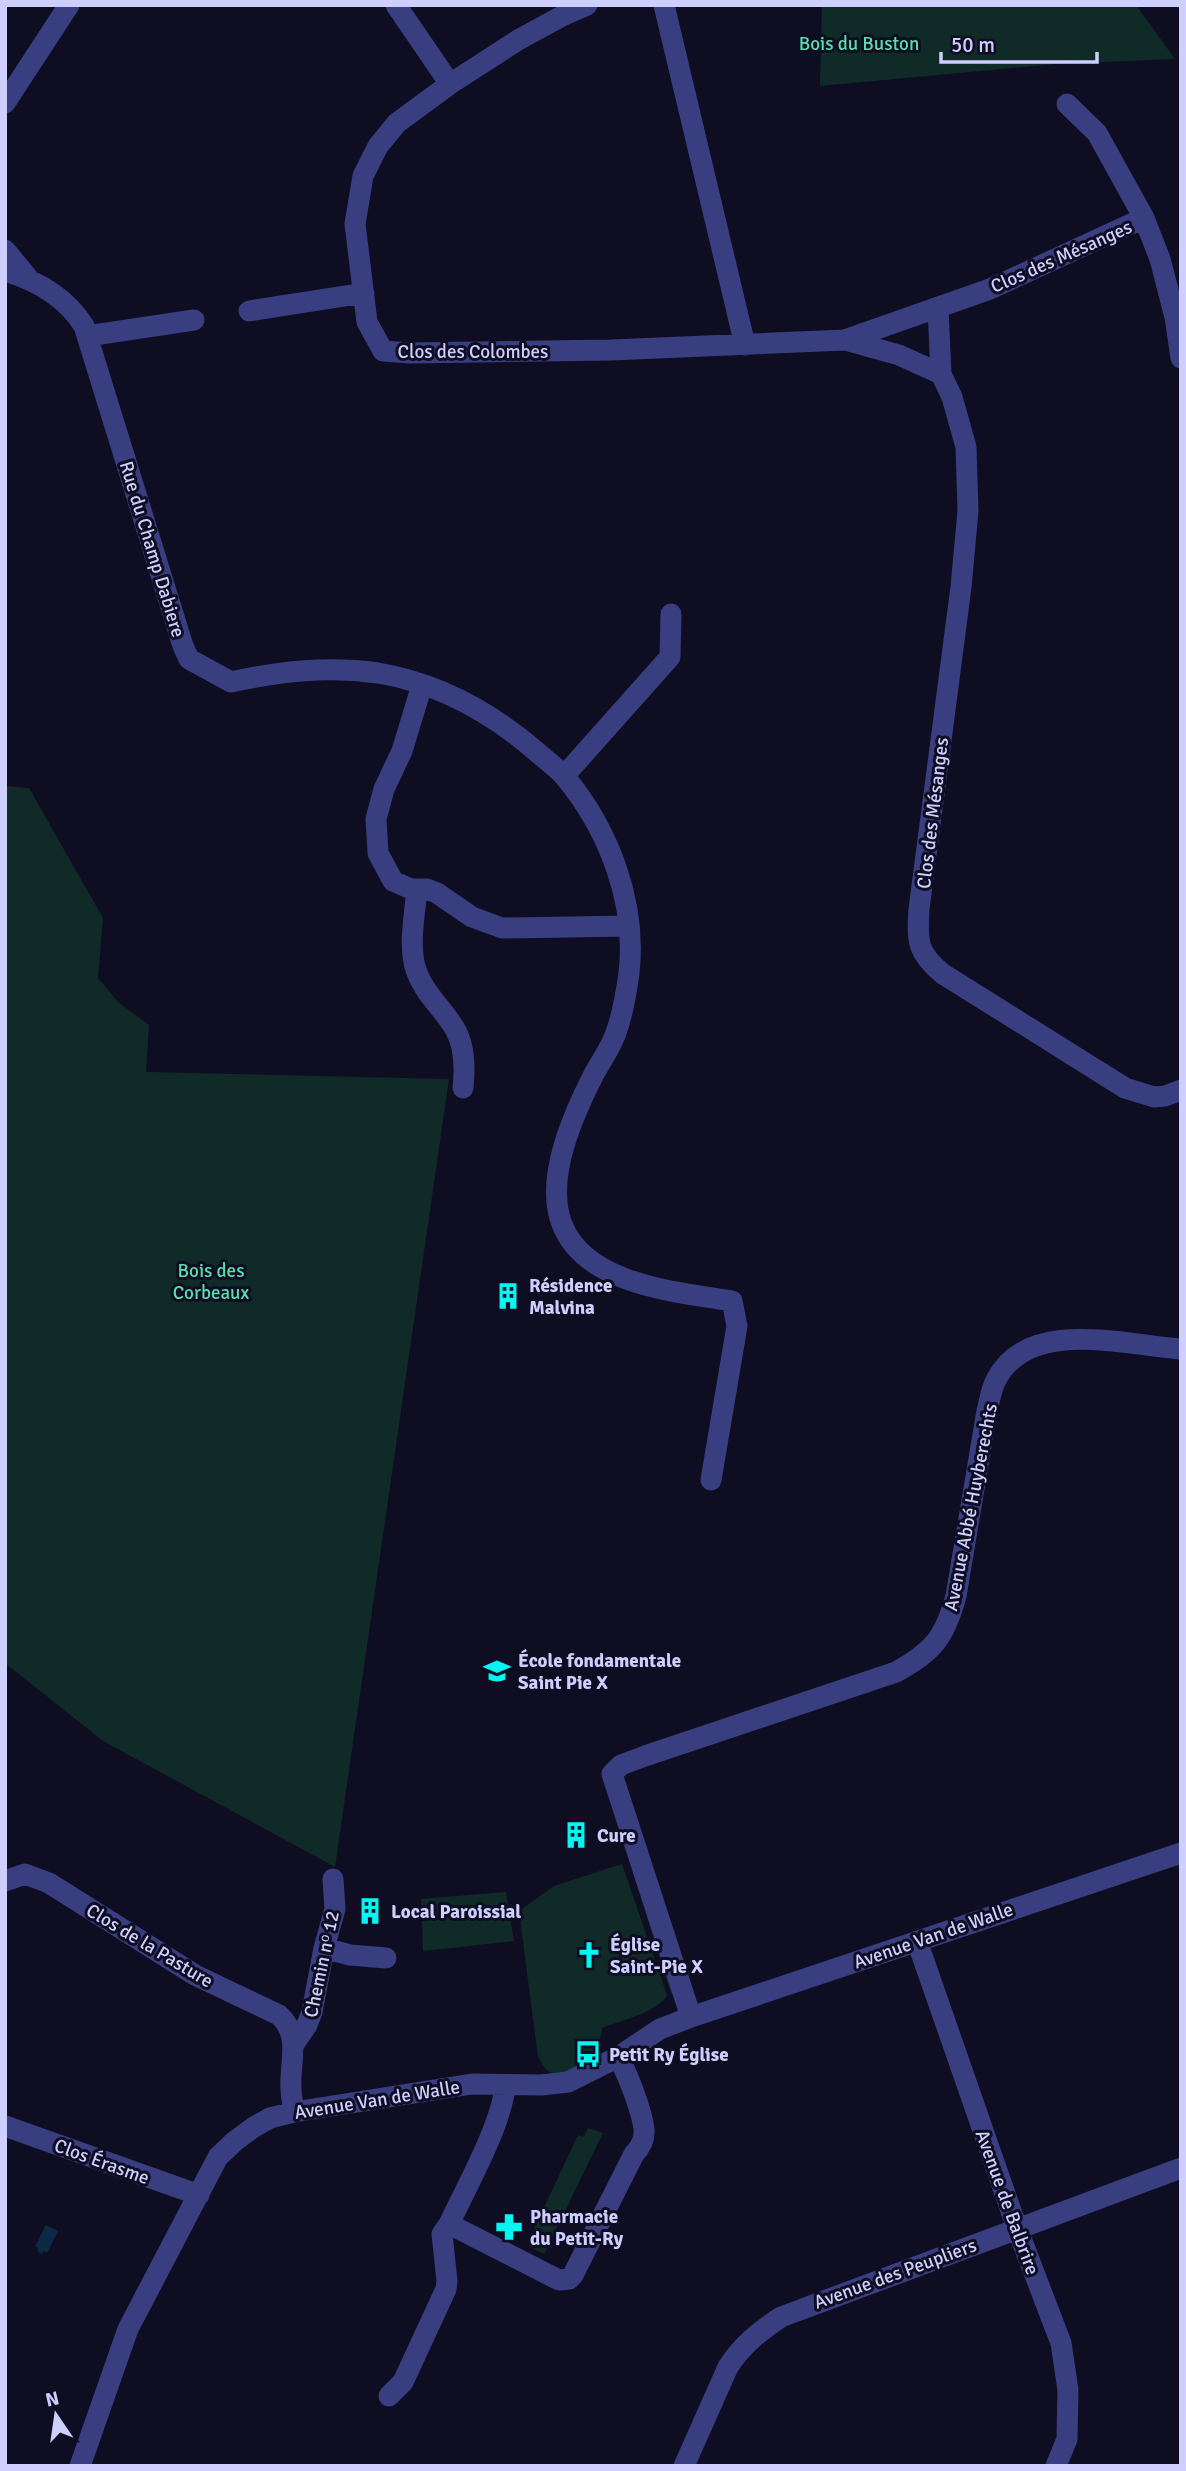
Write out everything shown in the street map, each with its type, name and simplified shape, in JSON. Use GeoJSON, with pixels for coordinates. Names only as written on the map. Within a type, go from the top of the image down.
{"type":"FeatureCollection","features":[{"type":"Feature","properties":{"kind":"street"},"geometry":{"type":"LineString","coordinates":[[5,103],[69,5]]}},
{"type":"Feature","properties":{"kind":"street"},"geometry":{"type":"LineString","coordinates":[[396,5],[450,84]]}},
{"type":"Feature","properties":{"kind":"street","name":"Clos des Colombes"},"geometry":{"type":"LineString","coordinates":[[587,5],[517,40],[450,84],[397,123],[378,146],[363,176],[355,224],[367,322],[373,335],[383,351],[395,353],[598,351],[783,344]]}},
{"type":"Feature","properties":{"kind":"street"},"geometry":{"type":"LineString","coordinates":[[663,5],[745,345]]}},
{"type":"Feature","properties":{"kind":"street","name":"Clos des Mésanges"},"geometry":{"type":"LineString","coordinates":[[1067,104],[1097,133],[1144,218],[1160,259],[1175,317],[1181,358]]}},
{"type":"Feature","properties":{"kind":"street","name":"Clos des Mésanges"},"geometry":{"type":"LineString","coordinates":[[783,344],[845,340],[938,308],[990,289],[1144,218]]}},
{"type":"Feature","properties":{"kind":"street","name":"Rue du Champ Dabiere"},"geometry":{"type":"LineString","coordinates":[[5,250],[28,278]]}},
{"type":"Feature","properties":{"kind":"street","name":"Rue du Champ Dabiere"},"geometry":{"type":"LineString","coordinates":[[5,271],[28,278],[67,304],[84,326],[189,659],[231,682],[266,674],[325,668],[380,673],[422,685],[475,706],[515,733],[564,776],[592,817],[610,852],[621,883],[628,926],[629,967],[621,1014],[613,1039],[575,1117],[559,1163],[559,1217],[572,1243],[599,1265],[648,1287],[732,1301],[737,1326],[712,1480]]}},
{"type":"Feature","properties":{"kind":"street"},"geometry":{"type":"LineString","coordinates":[[249,311],[364,293]]}},
{"type":"Feature","properties":{"kind":"street","name":"Clos des Mésanges"},"geometry":{"type":"LineString","coordinates":[[938,308],[941,374],[952,397],[966,447],[968,511],[963,576],[919,909],[918,942],[929,962],[943,974],[1125,1088],[1154,1097],[1181,1090]]}},
{"type":"Feature","properties":{"kind":"street"},"geometry":{"type":"LineString","coordinates":[[87,336],[194,320]]}},
{"type":"Feature","properties":{"kind":"street","name":"Clos des Mésanges"},"geometry":{"type":"LineString","coordinates":[[845,340],[899,355],[941,374]]}},
{"type":"Feature","properties":{"kind":"street"},"geometry":{"type":"LineString","coordinates":[[564,776],[670,657],[671,614]]}},
{"type":"Feature","properties":{"kind":"street"},"geometry":{"type":"LineString","coordinates":[[422,685],[402,751],[380,800],[375,831],[378,853],[393,881],[411,889],[437,893],[471,917],[502,928],[628,926]]}},
{"type":"Feature","properties":{"kind":"street"},"geometry":{"type":"LineString","coordinates":[[417,888],[413,944],[416,968],[428,995],[456,1030],[463,1051],[463,1088]]}},
{"type":"Feature","properties":{"kind":"street","name":"Avenue Abbé Huyberechts"},"geometry":{"type":"LineString","coordinates":[[691,2017],[612,1774],[621,1765],[645,1756],[896,1672],[920,1659],[934,1646],[950,1619],[956,1596],[992,1389],[1003,1370],[1019,1354],[1037,1345],[1063,1339],[1181,1349]]}},
{"type":"Feature","properties":{"kind":"street","name":"Avenue Van de Walle"},"geometry":{"type":"LineString","coordinates":[[80,2466],[134,2315],[218,2157],[235,2140],[270,2118],[436,2088],[472,2084],[568,2082],[618,2057],[660,2029],[691,2017],[1181,1853]]}},
{"type":"Feature","properties":{"kind":"street","name":"Clos de la Pasture"},"geometry":{"type":"LineString","coordinates":[[5,1881],[25,1874],[49,1883],[195,1975],[279,2015],[288,2024],[294,2044]]}},
{"type":"Feature","properties":{"kind":"street","name":"Chemin nᵒ 12"},"geometry":{"type":"LineString","coordinates":[[294,2044],[312,2012],[324,1948],[335,1909],[333,1879]]}},
{"type":"Feature","properties":{"kind":"street","name":"Avenue de Balbrire"},"geometry":{"type":"LineString","coordinates":[[917,1941],[1017,2228],[1061,2343],[1068,2390],[1067,2439],[1056,2466]]}},
{"type":"Feature","properties":{"kind":"street"},"geometry":{"type":"LineString","coordinates":[[324,1948],[350,1955],[387,1958]]}},
{"type":"Feature","properties":{"kind":"street"},"geometry":{"type":"LineString","coordinates":[[294,2044],[291,2089],[294,2112]]}},
{"type":"Feature","properties":{"kind":"street"},"geometry":{"type":"LineString","coordinates":[[449,2224],[559,2280],[569,2279],[634,2154],[641,2147],[644,2130],[625,2069],[618,2057]]}},
{"type":"Feature","properties":{"kind":"street"},"geometry":{"type":"LineString","coordinates":[[388,2396],[403,2382],[446,2289],[441,2238],[497,2118],[505,2085]]}},
{"type":"Feature","properties":{"kind":"street","name":"Clos Érasme"},"geometry":{"type":"LineString","coordinates":[[5,2126],[199,2195]]}},
{"type":"Feature","properties":{"kind":"street","name":"Avenue des Peupliers"},"geometry":{"type":"LineString","coordinates":[[684,2466],[727,2367],[747,2341],[768,2325],[796,2309],[1181,2168]]}},
{"type":"Feature","properties":{"kind":"green space","name":"Bois du Buston"},"geometry":{"type":"Polygon","coordinates":[[[822,5],[1136,5],[1175,59],[1056,64],[820,86],[822,5]]]}},
{"type":"Feature","properties":{"kind":"green space","name":"Bois des Corbeaux"},"geometry":{"type":"Polygon","coordinates":[[[5,786],[29,788],[103,918],[98,978],[119,1003],[149,1025],[146,1072],[449,1079],[335,1867],[103,1741],[5,1663],[5,786]]]}},
{"type":"Feature","properties":{"kind":"green space"},"geometry":{"type":"Polygon","coordinates":[[[608,1794],[675,1995],[671,1993],[608,1794]]]}},
{"type":"Feature","properties":{"kind":"green space"},"geometry":{"type":"Polygon","coordinates":[[[622,1864],[667,1995],[648,2011],[602,2028],[597,2045],[583,2062],[565,2073],[556,2074],[548,2071],[538,2057],[519,1911],[554,1886],[622,1864]]]}},
{"type":"Feature","properties":{"kind":"green space"},"geometry":{"type":"Polygon","coordinates":[[[506,1892],[514,1941],[423,1951],[421,1899],[506,1892]]]}},
{"type":"Feature","properties":{"kind":"green space"},"geometry":{"type":"Polygon","coordinates":[[[588,2128],[603,2133],[544,2254],[530,2247],[538,2236],[532,2233],[578,2135],[584,2137],[588,2128]]]}},
{"type":"Feature","properties":{"kind":"water"},"geometry":{"type":"Polygon","coordinates":[[[46,2225],[58,2231],[47,2253],[43,2251],[42,2254],[35,2246],[46,2225]]]}},
{"type":"Feature","properties":{"kind":"place","name":"Résidence Malvina"},"geometry":{"type":"Point","coordinates":[508,1296]}},
{"type":"Feature","properties":{"kind":"place","name":"École fondamentale Saint Pie X"},"geometry":{"type":"Point","coordinates":[497,1671]}},
{"type":"Feature","properties":{"kind":"place","name":"Cure"},"geometry":{"type":"Point","coordinates":[576,1835]}},
{"type":"Feature","properties":{"kind":"place","name":"Local Paroissial"},"geometry":{"type":"Point","coordinates":[370,1911]}},
{"type":"Feature","properties":{"kind":"place","name":"Église Saint-Pie X"},"geometry":{"type":"Point","coordinates":[589,1955]}},
{"type":"Feature","properties":{"kind":"place","name":"Petit Ry Église"},"geometry":{"type":"Point","coordinates":[588,2054]}},
{"type":"Feature","properties":{"kind":"place","name":"Pharmacie du Petit-Ry"},"geometry":{"type":"Point","coordinates":[509,2227]}}]}
